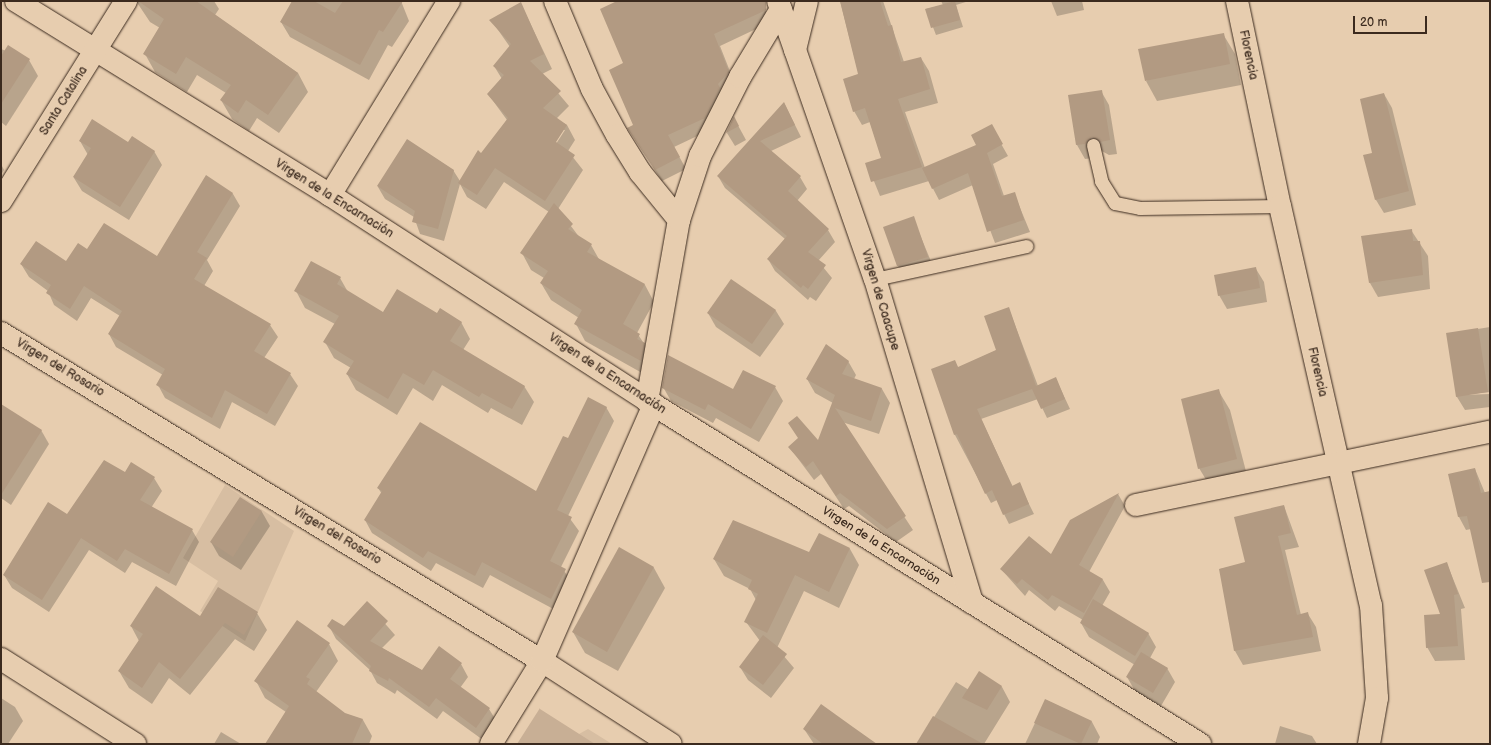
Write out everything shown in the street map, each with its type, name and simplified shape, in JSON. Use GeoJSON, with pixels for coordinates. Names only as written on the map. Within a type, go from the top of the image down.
{"type":"FeatureCollection","features":[{"type":"Feature","properties":{"kind":"street","name":"Virgen de la Encarnación"},"geometry":{"type":"LineString","coordinates":[[16,1],[96,52],[330,195],[651,403],[1200,744]]}},
{"type":"Feature","properties":{"kind":"street","name":"Santa Catalina"},"geometry":{"type":"LineString","coordinates":[[1,201],[96,52],[126,1]]}},
{"type":"Feature","properties":{"kind":"street"},"geometry":{"type":"LineString","coordinates":[[330,195],[448,1]]}},
{"type":"Feature","properties":{"kind":"street"},"geometry":{"type":"LineString","coordinates":[[555,1],[592,89],[617,135],[640,172],[679,220]]}},
{"type":"Feature","properties":{"kind":"street"},"geometry":{"type":"LineString","coordinates":[[795,50],[807,1]]}},
{"type":"Feature","properties":{"kind":"street","name":"Florencia"},"geometry":{"type":"LineString","coordinates":[[1237,1],[1280,206],[1337,462],[1371,605],[1377,698],[1369,744]]}},
{"type":"Feature","properties":{"kind":"street"},"geometry":{"type":"LineString","coordinates":[[491,744],[542,660],[651,403],[679,220],[700,156],[740,77],[780,5]]}},
{"type":"Feature","properties":{"kind":"street","name":"Virgen de Caacupe"},"geometry":{"type":"LineString","coordinates":[[780,5],[875,278],[972,603]]}},
{"type":"Feature","properties":{"kind":"street","name":"Virgen del Rosario"},"geometry":{"type":"LineString","coordinates":[[1,332],[542,660],[671,744]]}},
{"type":"Feature","properties":{"kind":"street"},"geometry":{"type":"LineString","coordinates":[[1136,505],[1337,462],[1490,432]]}},
{"type":"Feature","properties":{"kind":"street"},"geometry":{"type":"LineString","coordinates":[[1,659],[135,744]]}},
{"type":"Feature","properties":{"kind":"lane"},"geometry":{"type":"LineString","coordinates":[[1093,145],[1101,181],[1115,203],[1140,208],[1280,206]]}},
{"type":"Feature","properties":{"kind":"lane"},"geometry":{"type":"LineString","coordinates":[[875,278],[1026,246]]}},
{"type":"Feature","properties":{"kind":"shaded area"},"geometry":{"type":"Polygon","coordinates":[[[225,485],[294,531],[245,641],[200,611],[218,581],[183,558],[225,485]]]}},
{"type":"Feature","properties":{"kind":"shaded area"},"geometry":{"type":"Polygon","coordinates":[[[540,709],[595,744],[517,744],[540,709]]]}},
{"type":"Feature","properties":{"kind":"shaded area"},"geometry":{"type":"Polygon","coordinates":[[[588,729],[612,744],[561,744],[588,729]]]}},
{"type":"Feature","properties":{"kind":"building"},"geometry":{"type":"Polygon","coordinates":[[[138,1],[196,1],[298,73],[268,115],[246,100],[238,113],[220,100],[231,85],[186,57],[176,74],[143,54],[164,19],[138,1]]]}},
{"type":"Feature","properties":{"kind":"building"},"geometry":{"type":"Polygon","coordinates":[[[292,1],[314,1],[335,13],[343,1],[403,1],[383,32],[379,30],[360,65],[280,22],[292,1]]]}},
{"type":"Feature","properties":{"kind":"building"},"geometry":{"type":"Polygon","coordinates":[[[617,1],[766,1],[766,10],[714,34],[729,72],[718,84],[720,88],[705,118],[668,135],[680,157],[655,170],[627,128],[633,125],[609,70],[623,63],[600,9],[617,1]]]}},
{"type":"Feature","properties":{"kind":"building"},"geometry":{"type":"Polygon","coordinates":[[[840,1],[880,1],[888,26],[892,25],[901,62],[921,57],[930,89],[898,99],[922,167],[871,182],[865,163],[881,158],[865,108],[853,112],[843,79],[858,74],[840,1]]]}},
{"type":"Feature","properties":{"kind":"building"},"geometry":{"type":"Polygon","coordinates":[[[955,1],[960,20],[931,28],[925,9],[955,1]]]}},
{"type":"Feature","properties":{"kind":"building"},"geometry":{"type":"Polygon","coordinates":[[[521,2],[544,54],[530,61],[561,91],[543,108],[567,125],[556,142],[575,155],[545,201],[495,168],[477,195],[458,183],[478,150],[481,153],[508,118],[487,94],[504,75],[493,66],[511,44],[489,20],[521,2]]]}},
{"type":"Feature","properties":{"kind":"building"},"geometry":{"type":"Polygon","coordinates":[[[1224,33],[1230,64],[1145,81],[1138,49],[1224,33]]]}},
{"type":"Feature","properties":{"kind":"building"},"geometry":{"type":"Polygon","coordinates":[[[8,45],[30,59],[1,104],[1,56],[8,45]]]}},
{"type":"Feature","properties":{"kind":"building"},"geometry":{"type":"Polygon","coordinates":[[[1102,90],[1110,140],[1100,142],[1092,137],[1085,144],[1076,145],[1068,95],[1102,90]]]}},
{"type":"Feature","properties":{"kind":"building"},"geometry":{"type":"Polygon","coordinates":[[[1384,93],[1409,191],[1375,200],[1363,155],[1372,153],[1360,99],[1384,93]]]}},
{"type":"Feature","properties":{"kind":"building"},"geometry":{"type":"Polygon","coordinates":[[[784,102],[795,125],[760,141],[801,176],[788,191],[829,229],[808,252],[826,265],[808,289],[803,285],[801,288],[767,259],[787,236],[717,176],[784,102]]]}},
{"type":"Feature","properties":{"kind":"building"},"geometry":{"type":"Polygon","coordinates":[[[734,116],[739,126],[726,133],[734,116]]]}},
{"type":"Feature","properties":{"kind":"building"},"geometry":{"type":"Polygon","coordinates":[[[92,119],[128,142],[132,136],[155,151],[120,207],[73,177],[91,148],[79,141],[92,119]]]}},
{"type":"Feature","properties":{"kind":"building"},"geometry":{"type":"Polygon","coordinates":[[[992,124],[1003,144],[987,153],[1002,196],[1015,192],[1024,220],[987,232],[968,173],[932,189],[922,168],[976,145],[971,135],[992,124]]]}},
{"type":"Feature","properties":{"kind":"building"},"geometry":{"type":"Polygon","coordinates":[[[407,139],[454,170],[438,229],[412,222],[415,211],[377,186],[407,139]]]}},
{"type":"Feature","properties":{"kind":"building"},"geometry":{"type":"Polygon","coordinates":[[[206,175],[233,193],[197,252],[207,258],[194,279],[271,324],[254,351],[291,373],[267,414],[225,390],[212,418],[156,385],[165,369],[108,334],[122,311],[84,286],[70,309],[46,293],[51,285],[20,264],[36,241],[66,261],[78,243],[87,249],[104,223],[157,256],[206,175]]]}},
{"type":"Feature","properties":{"kind":"building"},"geometry":{"type":"Polygon","coordinates":[[[554,203],[573,224],[568,229],[592,244],[587,252],[645,284],[623,324],[640,334],[637,339],[645,343],[641,361],[574,324],[582,310],[540,283],[548,271],[520,253],[554,203]]]}},
{"type":"Feature","properties":{"kind":"building"},"geometry":{"type":"Polygon","coordinates":[[[914,216],[928,257],[897,266],[883,227],[914,216]]]}},
{"type":"Feature","properties":{"kind":"building"},"geometry":{"type":"Polygon","coordinates":[[[1412,229],[1413,241],[1420,241],[1423,275],[1369,283],[1361,236],[1412,229]]]}},
{"type":"Feature","properties":{"kind":"building"},"geometry":{"type":"Polygon","coordinates":[[[311,261],[341,277],[337,284],[383,312],[397,289],[437,313],[440,308],[462,322],[450,341],[525,386],[512,409],[482,393],[479,397],[433,370],[424,385],[403,373],[388,399],[346,374],[354,361],[323,342],[339,316],[294,291],[311,261]]]}},
{"type":"Feature","properties":{"kind":"building"},"geometry":{"type":"Polygon","coordinates":[[[1256,267],[1260,288],[1218,296],[1214,275],[1256,267]]]}},
{"type":"Feature","properties":{"kind":"building"},"geometry":{"type":"Polygon","coordinates":[[[731,279],[776,310],[752,344],[707,313],[731,279]]]}},
{"type":"Feature","properties":{"kind":"building"},"geometry":{"type":"Polygon","coordinates":[[[1009,307],[1036,386],[1056,377],[1065,399],[1041,409],[1032,389],[977,409],[1012,486],[1020,482],[1029,504],[1003,515],[992,490],[985,494],[957,434],[954,435],[931,369],[955,360],[958,367],[996,350],[984,316],[1009,307]]]}},
{"type":"Feature","properties":{"kind":"building"},"geometry":{"type":"Polygon","coordinates":[[[1478,328],[1488,392],[1456,397],[1446,333],[1478,328]]]}},
{"type":"Feature","properties":{"kind":"building"},"geometry":{"type":"Polygon","coordinates":[[[826,344],[849,361],[842,374],[882,388],[871,421],[835,408],[906,516],[887,529],[840,493],[836,496],[813,461],[806,467],[788,447],[798,438],[788,423],[797,416],[818,440],[835,395],[806,379],[826,344]]]}},
{"type":"Feature","properties":{"kind":"building"},"geometry":{"type":"Polygon","coordinates":[[[668,355],[733,389],[743,370],[776,386],[751,429],[708,404],[705,410],[662,388],[668,355]]]}},
{"type":"Feature","properties":{"kind":"building"},"geometry":{"type":"Polygon","coordinates":[[[1219,389],[1237,459],[1198,469],[1181,399],[1219,389]]]}},
{"type":"Feature","properties":{"kind":"building"},"geometry":{"type":"Polygon","coordinates":[[[588,397],[607,407],[557,510],[572,517],[550,561],[566,569],[551,599],[482,562],[475,576],[428,551],[423,558],[364,520],[382,491],[377,488],[420,422],[536,491],[563,436],[568,438],[588,397]]]}},
{"type":"Feature","properties":{"kind":"building"},"geometry":{"type":"Polygon","coordinates":[[[1,404],[42,430],[1,495],[1,404]]]}},
{"type":"Feature","properties":{"kind":"building"},"geometry":{"type":"Polygon","coordinates":[[[104,460],[125,472],[131,462],[155,477],[140,500],[193,529],[169,574],[125,549],[117,561],[81,538],[42,600],[3,575],[48,502],[67,514],[104,460]]]}},
{"type":"Feature","properties":{"kind":"building"},"geometry":{"type":"Polygon","coordinates":[[[1475,468],[1481,493],[1490,491],[1490,582],[1482,583],[1467,516],[1458,517],[1448,474],[1475,468]]]}},
{"type":"Feature","properties":{"kind":"building"},"geometry":{"type":"Polygon","coordinates":[[[1119,493],[1079,565],[1103,579],[1084,613],[1052,595],[1048,600],[1022,579],[1017,584],[1000,569],[1029,536],[1051,554],[1070,520],[1119,493]]]}},
{"type":"Feature","properties":{"kind":"building"},"geometry":{"type":"Polygon","coordinates":[[[240,497],[262,511],[233,557],[210,542],[240,497]]]}},
{"type":"Feature","properties":{"kind":"building"},"geometry":{"type":"Polygon","coordinates":[[[1284,505],[1291,533],[1278,536],[1297,615],[1308,612],[1313,637],[1234,651],[1219,569],[1245,562],[1234,517],[1284,505]]]}},
{"type":"Feature","properties":{"kind":"building"},"geometry":{"type":"Polygon","coordinates":[[[733,520],[809,552],[819,533],[850,548],[829,592],[795,575],[767,633],[744,622],[758,594],[748,589],[752,580],[713,559],[733,520]]]}},
{"type":"Feature","properties":{"kind":"building"},"geometry":{"type":"Polygon","coordinates":[[[619,547],[654,567],[607,652],[572,632],[619,547]]]}},
{"type":"Feature","properties":{"kind":"building"},"geometry":{"type":"Polygon","coordinates":[[[1447,562],[1458,594],[1454,595],[1458,646],[1426,648],[1424,615],[1440,614],[1424,570],[1447,562]]]}},
{"type":"Feature","properties":{"kind":"building"},"geometry":{"type":"Polygon","coordinates":[[[156,586],[200,616],[218,587],[258,612],[244,635],[225,623],[180,679],[159,662],[142,688],[118,671],[143,634],[130,626],[156,586]]]}},
{"type":"Feature","properties":{"kind":"building"},"geometry":{"type":"Polygon","coordinates":[[[1093,599],[1149,633],[1135,656],[1080,623],[1093,599]]]}},
{"type":"Feature","properties":{"kind":"building"},"geometry":{"type":"Polygon","coordinates":[[[367,601],[388,621],[370,641],[422,670],[439,646],[462,663],[450,679],[490,708],[476,728],[436,698],[429,707],[389,678],[388,681],[369,671],[371,666],[327,626],[332,619],[344,626],[367,601]]]}},
{"type":"Feature","properties":{"kind":"building"},"geometry":{"type":"Polygon","coordinates":[[[297,620],[330,643],[306,677],[310,679],[307,684],[345,713],[363,719],[352,744],[265,744],[289,706],[254,681],[297,620]]]}},
{"type":"Feature","properties":{"kind":"building"},"geometry":{"type":"Polygon","coordinates":[[[763,635],[787,654],[763,685],[739,667],[763,635]]]}},
{"type":"Feature","properties":{"kind":"building"},"geometry":{"type":"Polygon","coordinates":[[[1141,652],[1168,668],[1153,693],[1126,677],[1141,652]]]}},
{"type":"Feature","properties":{"kind":"building"},"geometry":{"type":"Polygon","coordinates":[[[979,671],[1002,686],[987,710],[962,698],[979,671]]]}},
{"type":"Feature","properties":{"kind":"building"},"geometry":{"type":"Polygon","coordinates":[[[1045,699],[1092,721],[1081,744],[1034,723],[1045,699]]]}},
{"type":"Feature","properties":{"kind":"building"},"geometry":{"type":"Polygon","coordinates":[[[821,704],[877,744],[823,744],[803,729],[821,704]]]}},
{"type":"Feature","properties":{"kind":"building"},"geometry":{"type":"Polygon","coordinates":[[[933,716],[983,744],[916,744],[933,716]]]}}]}
